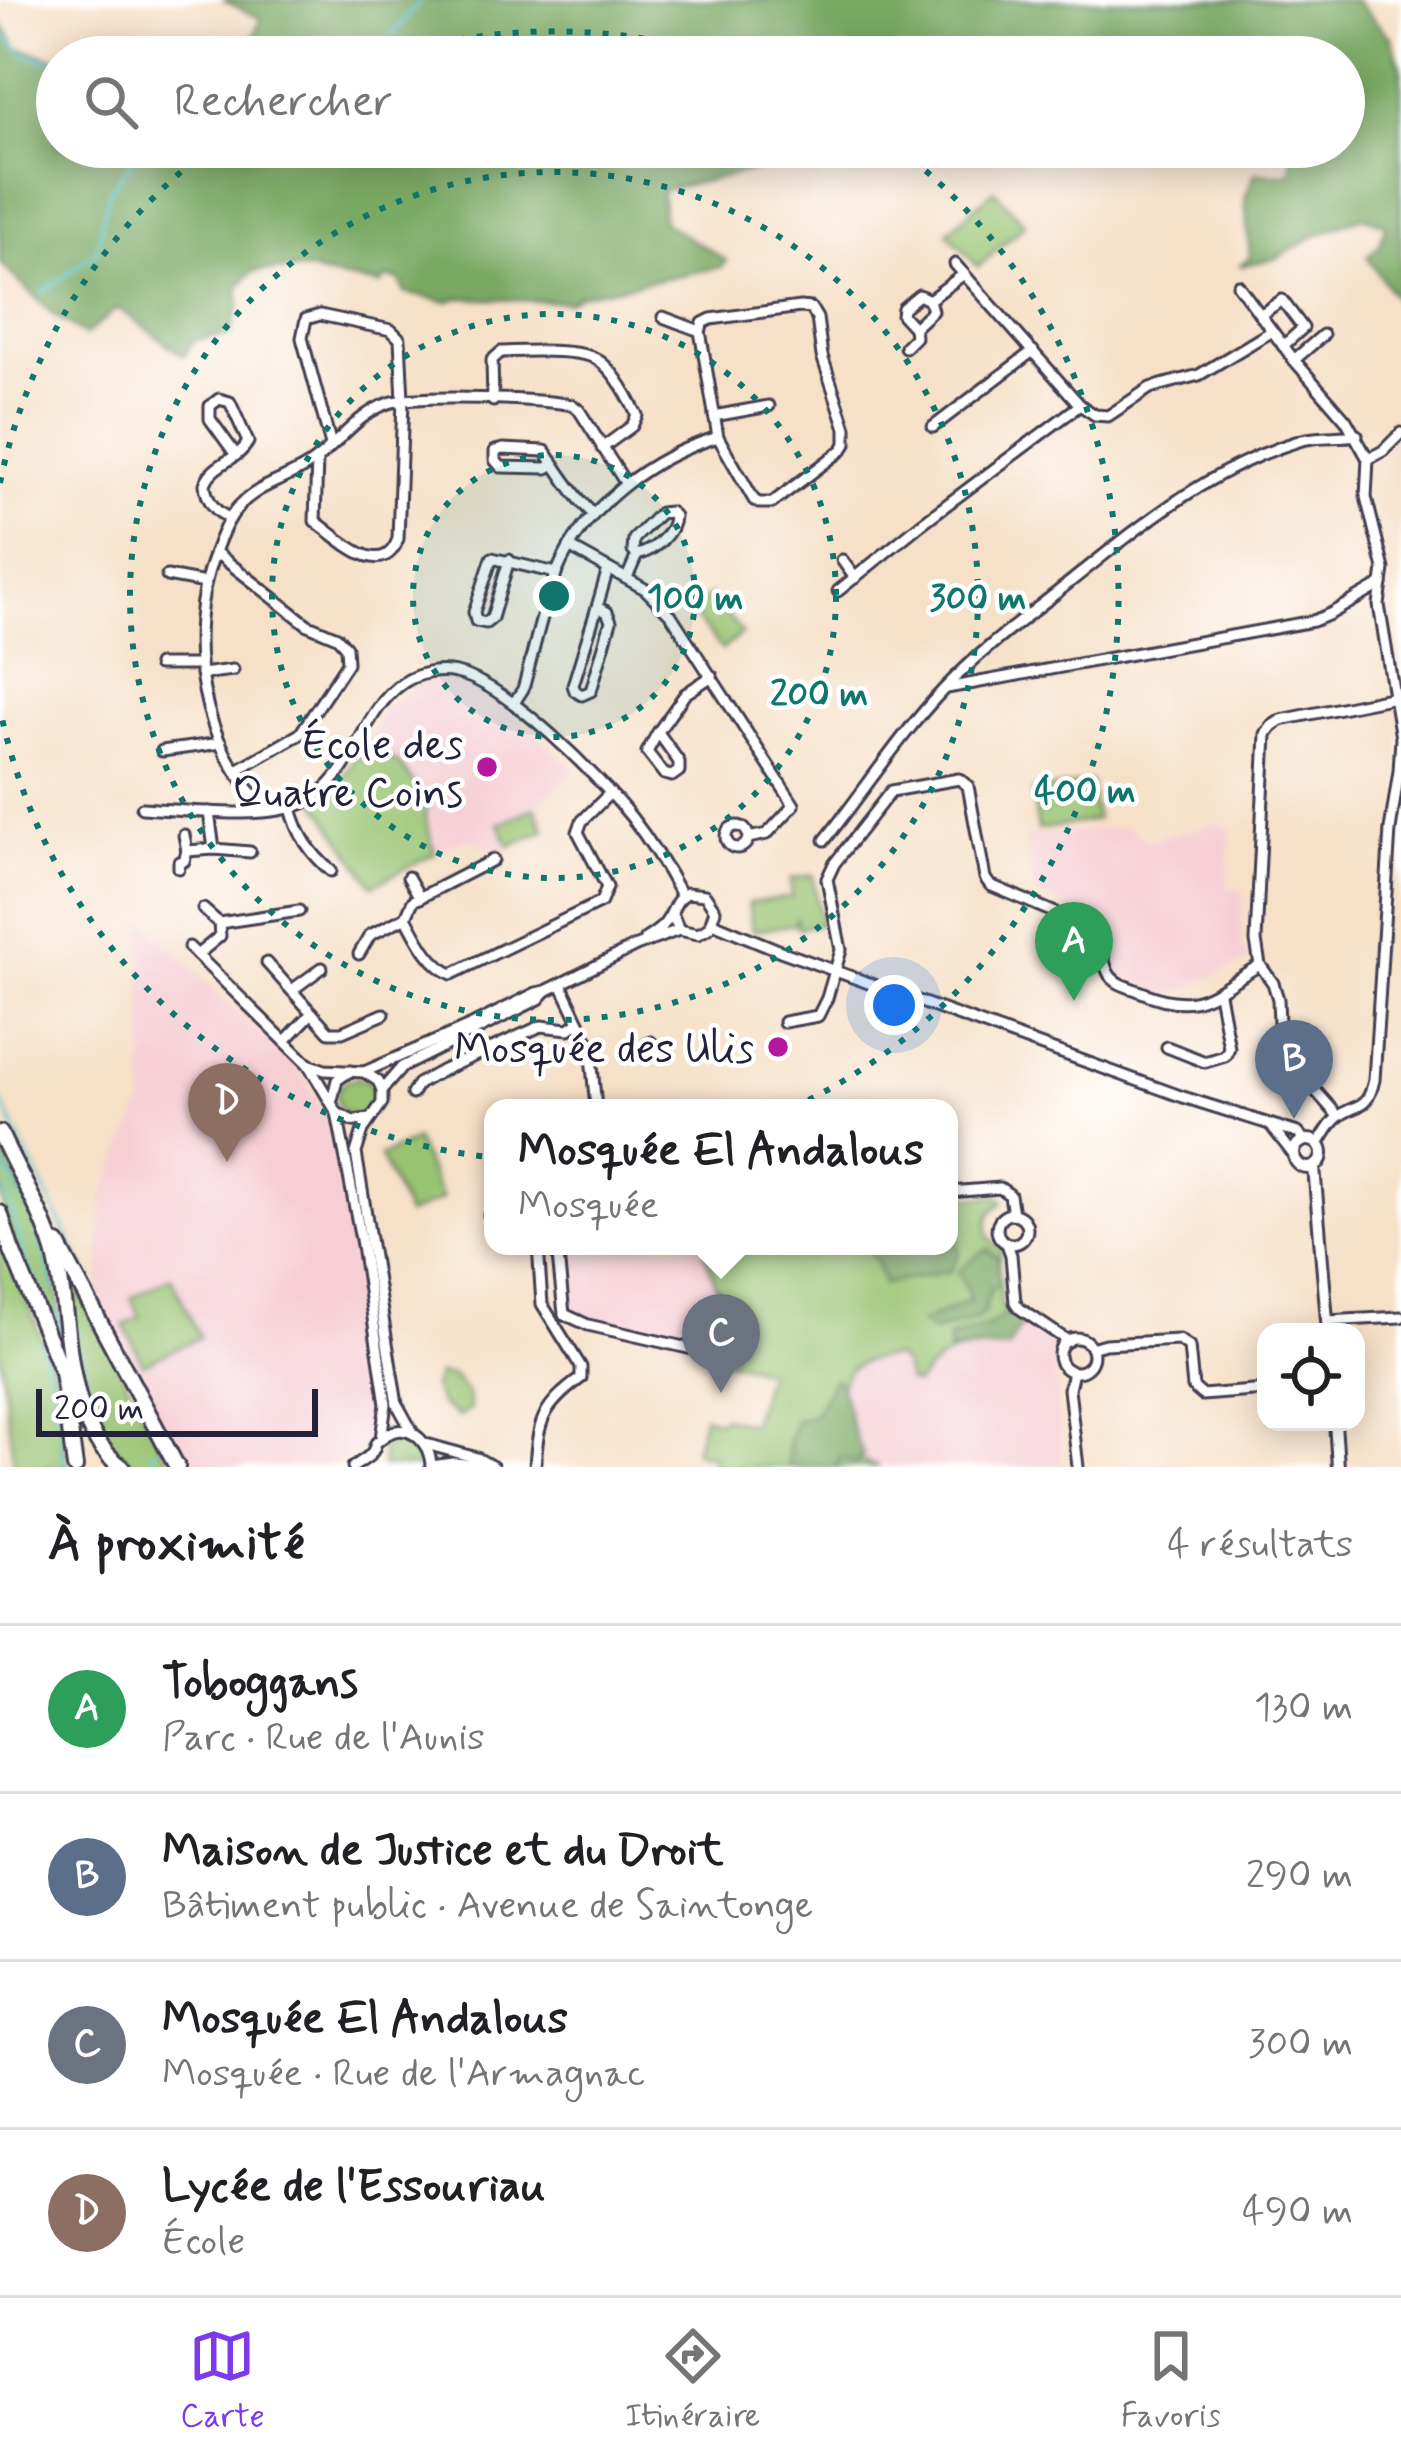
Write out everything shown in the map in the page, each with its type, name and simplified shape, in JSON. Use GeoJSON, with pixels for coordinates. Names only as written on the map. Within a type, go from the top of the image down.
{"type":"FeatureCollection","features":[{"type":"Feature","properties":{"kind":"main road"},"geometry":{"type":"LineString","coordinates":[[0,1133],[177,1467]]}},
{"type":"Feature","properties":{"kind":"main road"},"geometry":{"type":"LineString","coordinates":[[37,1206],[61,1281],[80,1400],[97,1444],[123,1467]]}},
{"type":"Feature","properties":{"kind":"main road"},"geometry":{"type":"LineString","coordinates":[[0,1213],[62,1372],[75,1467]]}},
{"type":"Feature","properties":{"kind":"main road"},"geometry":{"type":"LineString","coordinates":[[107,1467],[123,1467]]}},
{"type":"Feature","properties":{"kind":"street"},"geometry":{"type":"LineString","coordinates":[[955,264],[1080,405],[1095,415],[1108,416],[1150,388],[1190,380],[1272,331]]}},
{"type":"Feature","properties":{"kind":"street"},"geometry":{"type":"LineString","coordinates":[[928,300],[964,274]]}},
{"type":"Feature","properties":{"kind":"street"},"geometry":{"type":"LineString","coordinates":[[1238,285],[1357,435],[1368,459],[1366,497],[1383,560],[1378,605],[1399,710],[1400,771],[1390,830],[1395,849],[1374,1080],[1369,1097],[1339,1116],[1318,1144]]}},
{"type":"Feature","properties":{"kind":"street"},"geometry":{"type":"LineString","coordinates":[[904,347],[915,337],[903,308],[919,295],[928,300],[932,311],[914,328]]}},
{"type":"Feature","properties":{"kind":"street"},"geometry":{"type":"LineString","coordinates":[[1260,315],[1282,300],[1303,328],[1283,346]]}},
{"type":"Feature","properties":{"kind":"street"},"geometry":{"type":"LineString","coordinates":[[811,308],[847,436],[842,451],[765,504],[754,500],[718,437],[714,416],[700,331],[703,323],[811,308]]}},
{"type":"Feature","properties":{"kind":"street"},"geometry":{"type":"LineString","coordinates":[[317,459],[315,521],[363,555],[385,557],[398,539],[404,400],[401,347],[391,330],[320,315],[306,320],[302,338],[332,445]]}},
{"type":"Feature","properties":{"kind":"street"},"geometry":{"type":"LineString","coordinates":[[663,317],[700,331]]}},
{"type":"Feature","properties":{"kind":"street"},"geometry":{"type":"LineString","coordinates":[[1294,360],[1323,335]]}},
{"type":"Feature","properties":{"kind":"street"},"geometry":{"type":"LineString","coordinates":[[933,427],[1033,351]]}},
{"type":"Feature","properties":{"kind":"street"},"geometry":{"type":"LineString","coordinates":[[493,400],[492,361],[501,352],[589,355],[604,364],[637,416],[632,426],[602,448]]}},
{"type":"Feature","properties":{"kind":"street"},"geometry":{"type":"LineString","coordinates":[[230,518],[222,516],[208,498],[205,484],[213,471],[244,450],[248,442],[230,402],[219,399],[210,406],[210,419],[236,455]]}},
{"type":"Feature","properties":{"kind":"street"},"geometry":{"type":"LineString","coordinates":[[268,809],[221,743],[200,669],[199,623],[215,552],[230,518],[258,490],[317,459],[372,411],[404,400],[572,405],[626,484]]}},
{"type":"Feature","properties":{"kind":"street"},"geometry":{"type":"LineString","coordinates":[[838,591],[1080,405]]}},
{"type":"Feature","properties":{"kind":"street"},"geometry":{"type":"LineString","coordinates":[[714,416],[769,406]]}},
{"type":"Feature","properties":{"kind":"street"},"geometry":{"type":"LineString","coordinates":[[1368,459],[1401,433]]}},
{"type":"Feature","properties":{"kind":"street"},"geometry":{"type":"LineString","coordinates":[[826,840],[944,689],[987,647],[1111,548],[1192,489],[1302,440],[1357,435]]}},
{"type":"Feature","properties":{"kind":"street"},"geometry":{"type":"LineString","coordinates":[[514,703],[523,689],[556,573],[593,514],[626,484],[688,446],[718,437]]}},
{"type":"Feature","properties":{"kind":"street"},"geometry":{"type":"LineString","coordinates":[[554,464],[547,468],[501,466],[494,460],[495,451],[545,451],[593,514]]}},
{"type":"Feature","properties":{"kind":"street"},"geometry":{"type":"LineString","coordinates":[[627,578],[637,556],[673,528],[670,512],[660,512],[634,539],[637,556]]}},
{"type":"Feature","properties":{"kind":"street"},"geometry":{"type":"LineString","coordinates":[[569,547],[645,589],[671,615],[794,805],[767,834],[748,838]]}},
{"type":"Feature","properties":{"kind":"street"},"geometry":{"type":"LineString","coordinates":[[215,552],[308,625],[337,637],[348,655],[300,734],[237,770]]}},
{"type":"Feature","properties":{"kind":"street"},"geometry":{"type":"LineString","coordinates":[[509,560],[492,618],[486,623],[476,621],[474,612],[489,561],[496,557],[509,560],[556,573]]}},
{"type":"Feature","properties":{"kind":"street"},"geometry":{"type":"LineString","coordinates":[[842,560],[855,578]]}},
{"type":"Feature","properties":{"kind":"street"},"geometry":{"type":"LineString","coordinates":[[597,607],[611,621],[591,691],[582,695],[574,685],[608,569]]}},
{"type":"Feature","properties":{"kind":"street"},"geometry":{"type":"LineString","coordinates":[[166,576],[205,583]]}},
{"type":"Feature","properties":{"kind":"street"},"geometry":{"type":"LineString","coordinates":[[944,689],[1313,621],[1382,584]]}},
{"type":"Feature","properties":{"kind":"street"},"geometry":{"type":"LineString","coordinates":[[158,665],[233,670]]}},
{"type":"Feature","properties":{"kind":"street"},"geometry":{"type":"LineString","coordinates":[[142,808],[209,812],[291,808],[317,796],[332,782],[381,705],[409,679],[431,672],[455,672],[514,703],[610,793],[635,822],[681,896]]}},
{"type":"Feature","properties":{"kind":"street"},"geometry":{"type":"LineString","coordinates":[[658,732],[685,694],[712,676]]}},
{"type":"Feature","properties":{"kind":"street"},"geometry":{"type":"LineString","coordinates":[[1339,1116],[1280,1046],[1278,999],[1260,965],[1256,941],[1266,734],[1275,722],[1395,697]]}},
{"type":"Feature","properties":{"kind":"street"},"geometry":{"type":"LineString","coordinates":[[161,751],[221,743]]}},
{"type":"Feature","properties":{"kind":"street"},"geometry":{"type":"LineString","coordinates":[[784,1022],[818,1016],[835,971],[841,950],[827,878],[835,864],[891,791],[963,780],[972,800],[990,885],[1093,929],[1114,980],[1160,1000],[1205,999],[1260,965]]}},
{"type":"Feature","properties":{"kind":"street"},"geometry":{"type":"LineString","coordinates":[[406,917],[424,950],[452,974],[602,902],[607,887],[578,832],[582,821],[610,793]]}},
{"type":"Feature","properties":{"kind":"street"},"geometry":{"type":"LineString","coordinates":[[291,808],[304,842],[331,871]]}},
{"type":"Feature","properties":{"kind":"street"},"geometry":{"type":"LineString","coordinates":[[209,812],[214,849]]}},
{"type":"Feature","properties":{"kind":"street"},"geometry":{"type":"LineString","coordinates":[[179,868],[187,851],[184,835]]}},
{"type":"Feature","properties":{"kind":"street"},"geometry":{"type":"LineString","coordinates":[[187,851],[250,852]]}},
{"type":"Feature","properties":{"kind":"street"},"geometry":{"type":"LineString","coordinates":[[359,954],[370,934],[406,917],[412,902],[493,860]]}},
{"type":"Feature","properties":{"kind":"street"},"geometry":{"type":"LineString","coordinates":[[408,877],[420,898]]}},
{"type":"Feature","properties":{"kind":"street"},"geometry":{"type":"LineString","coordinates":[[382,1090],[402,1067],[636,946],[679,930],[691,935],[704,932],[713,922],[710,899],[699,892],[681,896],[662,927],[636,946]]}},
{"type":"Feature","properties":{"kind":"street"},"geometry":{"type":"LineString","coordinates":[[203,909],[219,923],[220,936],[193,951],[308,1064],[335,1108],[352,1121],[369,1119]]}},
{"type":"Feature","properties":{"kind":"street"},"geometry":{"type":"LineString","coordinates":[[219,923],[299,911]]}},
{"type":"Feature","properties":{"kind":"street"},"geometry":{"type":"LineString","coordinates":[[672,913],[679,930]]}},
{"type":"Feature","properties":{"kind":"street"},"geometry":{"type":"LineString","coordinates":[[713,922],[835,971],[1183,1097],[1298,1133],[1318,1144]]}},
{"type":"Feature","properties":{"kind":"street"},"geometry":{"type":"LineString","coordinates":[[267,963],[329,1032],[342,1032],[384,1014]]}},
{"type":"Feature","properties":{"kind":"street"},"geometry":{"type":"LineString","coordinates":[[292,990],[322,968]]}},
{"type":"Feature","properties":{"kind":"street"},"geometry":{"type":"LineString","coordinates":[[561,985],[590,1045],[595,1099]]}},
{"type":"Feature","properties":{"kind":"street"},"geometry":{"type":"LineString","coordinates":[[308,1064],[364,1072],[547,992]]}},
{"type":"Feature","properties":{"kind":"street"},"geometry":{"type":"LineString","coordinates":[[1166,1047],[1205,1062],[1226,1056],[1228,1032],[1219,993]]}},
{"type":"Feature","properties":{"kind":"street"},"geometry":{"type":"LineString","coordinates":[[285,1041],[312,1012]]}},
{"type":"Feature","properties":{"kind":"street"},"geometry":{"type":"LineString","coordinates":[[412,1094],[430,1077],[541,1026],[568,1028],[579,1022]]}},
{"type":"Feature","properties":{"kind":"street"},"geometry":{"type":"LineString","coordinates":[[350,1071],[333,1087],[335,1108],[386,1404],[381,1438],[371,1454],[352,1467]]}},
{"type":"Feature","properties":{"kind":"street"},"geometry":{"type":"LineString","coordinates":[[364,1072],[382,1090],[382,1103],[369,1119],[356,1153],[397,1404],[413,1433],[426,1444],[494,1467]]}},
{"type":"Feature","properties":{"kind":"street"},"geometry":{"type":"LineString","coordinates":[[1272,1126],[1300,1166],[1314,1167]]}},
{"type":"Feature","properties":{"kind":"street"},"geometry":{"type":"LineString","coordinates":[[1293,1154],[1304,1140]]}},
{"type":"Feature","properties":{"kind":"street"},"geometry":{"type":"LineString","coordinates":[[1318,1144],[1322,1156],[1314,1167],[1328,1323]]}},
{"type":"Feature","properties":{"kind":"street"},"geometry":{"type":"LineString","coordinates":[[958,1191],[1000,1188],[1010,1195],[1013,1214]]}},
{"type":"Feature","properties":{"kind":"street"},"geometry":{"type":"LineString","coordinates":[[1007,1244],[1023,1241],[1028,1232],[1022,1217],[1013,1214],[998,1225],[1011,1255],[1015,1302],[1068,1341],[1084,1340],[1093,1358],[1088,1367],[1073,1372],[1065,1368],[1061,1349],[1068,1341]]}},
{"type":"Feature","properties":{"kind":"street"},"geometry":{"type":"LineString","coordinates":[[535,1467],[545,1411],[581,1378],[581,1367],[542,1304],[539,1255]]}},
{"type":"Feature","properties":{"kind":"street"},"geometry":{"type":"LineString","coordinates":[[558,1255],[564,1313],[588,1325],[702,1355]]}},
{"type":"Feature","properties":{"kind":"street"},"geometry":{"type":"LineString","coordinates":[[1357,1323],[1401,1317]]}},
{"type":"Feature","properties":{"kind":"street"},"geometry":{"type":"LineString","coordinates":[[1091,1348],[1179,1340],[1189,1347],[1192,1387],[1202,1395],[1257,1391]]}},
{"type":"Feature","properties":{"kind":"street"},"geometry":{"type":"LineString","coordinates":[[1073,1372],[1069,1390],[1078,1467]]}},
{"type":"Feature","properties":{"kind":"street"},"geometry":{"type":"LineString","coordinates":[[381,1438],[396,1431],[413,1433]]}},
{"type":"Feature","properties":{"kind":"street"},"geometry":{"type":"LineString","coordinates":[[1336,1431],[1339,1467]]}},
{"type":"Feature","properties":{"kind":"street"},"geometry":{"type":"LineString","coordinates":[[426,1444],[431,1466],[494,1467]]}},
{"type":"Feature","properties":{"kind":"street"},"geometry":{"type":"LineString","coordinates":[[371,1454],[372,1467]]}},
{"type":"Feature","properties":{"kind":"shaded area","name":"École des Quatre Coins"},"geometry":{"type":"Polygon","coordinates":[[[426,680],[456,680],[498,699],[575,770],[537,805],[549,831],[501,852],[466,838],[435,853],[425,817],[399,764],[364,744],[388,704],[426,680]]]}},
{"type":"Feature","properties":{"kind":"shaded area"},"geometry":{"type":"Polygon","coordinates":[[[1215,823],[1230,826],[1228,889],[1243,890],[1241,950],[1247,952],[1248,961],[1166,996],[1115,974],[1105,924],[1034,893],[1025,836],[1128,827],[1148,841],[1215,823]]]}},
{"type":"Feature","properties":{"kind":"shaded area"},"geometry":{"type":"Polygon","coordinates":[[[141,919],[294,1066],[332,1128],[379,1418],[367,1442],[342,1462],[325,1467],[186,1467],[98,1294],[103,1196],[144,1101],[141,919]]]}},
{"type":"Feature","properties":{"kind":"shaded area"},"geometry":{"type":"Polygon","coordinates":[[[565,1255],[706,1255],[733,1336],[712,1349],[576,1316],[569,1307],[565,1255]]]}},
{"type":"Feature","properties":{"kind":"shaded area"},"geometry":{"type":"Polygon","coordinates":[[[1023,1322],[1051,1336],[1061,1460],[1069,1467],[879,1467],[850,1451],[837,1405],[848,1371],[856,1365],[896,1357],[908,1381],[949,1352],[1008,1348],[1023,1322]]]}},
{"type":"Feature","properties":{"kind":"green space"},"geometry":{"type":"Polygon","coordinates":[[[223,0],[1355,0],[1391,38],[1401,66],[1401,302],[1367,257],[1380,245],[1385,224],[1364,216],[1277,258],[1240,266],[1250,258],[1245,198],[1255,173],[1365,168],[1365,36],[254,36],[261,19],[223,0]]]}},
{"type":"Feature","properties":{"kind":"green space"},"geometry":{"type":"Polygon","coordinates":[[[0,22],[18,48],[36,53],[36,168],[768,168],[662,190],[663,222],[727,261],[722,267],[579,295],[568,302],[457,298],[448,302],[405,293],[400,280],[385,278],[381,285],[314,270],[256,271],[238,288],[240,304],[230,335],[194,340],[184,356],[118,308],[85,335],[54,315],[0,263],[0,22]]]}},
{"type":"Feature","properties":{"kind":"green space"},"geometry":{"type":"Polygon","coordinates":[[[994,190],[1025,224],[978,267],[947,232],[994,190]]]}},
{"type":"Feature","properties":{"kind":"green space"},"geometry":{"type":"Polygon","coordinates":[[[710,595],[742,633],[722,650],[690,611],[710,595]]]}},
{"type":"Feature","properties":{"kind":"green space"},"geometry":{"type":"Polygon","coordinates":[[[364,744],[399,764],[428,802],[425,817],[435,853],[373,885],[317,803],[338,786],[364,744]]]}},
{"type":"Feature","properties":{"kind":"green space"},"geometry":{"type":"Polygon","coordinates":[[[1090,782],[1096,820],[1038,830],[1032,792],[1090,782]]]}},
{"type":"Feature","properties":{"kind":"green space"},"geometry":{"type":"Polygon","coordinates":[[[535,808],[545,830],[509,846],[499,823],[535,808]]]}},
{"type":"Feature","properties":{"kind":"green space"},"geometry":{"type":"Polygon","coordinates":[[[813,875],[821,924],[798,928],[796,918],[796,924],[752,931],[748,903],[792,897],[790,879],[813,875]]]}},
{"type":"Feature","properties":{"kind":"green space"},"geometry":{"type":"Polygon","coordinates":[[[356,1078],[369,1084],[375,1097],[369,1110],[356,1116],[343,1110],[337,1097],[343,1084],[356,1078]]]}},
{"type":"Feature","properties":{"kind":"green space"},"geometry":{"type":"Polygon","coordinates":[[[0,1140],[52,1255],[68,1371],[6,1217],[0,1140]]]}},
{"type":"Feature","properties":{"kind":"green space"},"geometry":{"type":"Polygon","coordinates":[[[415,1140],[442,1199],[407,1215],[380,1156],[415,1140]]]}},
{"type":"Feature","properties":{"kind":"green space"},"geometry":{"type":"Polygon","coordinates":[[[999,1196],[1003,1202],[990,1213],[988,1229],[1001,1249],[1002,1307],[1023,1322],[1008,1348],[956,1352],[936,1363],[916,1384],[908,1382],[904,1366],[895,1357],[864,1361],[849,1370],[840,1400],[844,1435],[856,1456],[879,1467],[712,1467],[713,1457],[694,1452],[703,1416],[751,1424],[767,1371],[715,1358],[712,1349],[733,1335],[706,1255],[872,1255],[883,1283],[950,1271],[959,1253],[958,1218],[965,1198],[999,1196]]]}},
{"type":"Feature","properties":{"kind":"green space"},"geometry":{"type":"Polygon","coordinates":[[[0,1231],[57,1377],[68,1467],[14,1467],[0,1351],[0,1231]]]}},
{"type":"Feature","properties":{"kind":"green space"},"geometry":{"type":"Polygon","coordinates":[[[988,1249],[998,1258],[1000,1287],[991,1288],[983,1314],[932,1332],[921,1323],[969,1301],[958,1272],[988,1249]]]}},
{"type":"Feature","properties":{"kind":"green space"},"geometry":{"type":"Polygon","coordinates":[[[872,1255],[958,1255],[950,1271],[883,1284],[872,1255]]]}},
{"type":"Feature","properties":{"kind":"green space"},"geometry":{"type":"Polygon","coordinates":[[[60,1256],[172,1467],[118,1457],[92,1423],[76,1366],[60,1256]]]}},
{"type":"Feature","properties":{"kind":"green space"},"geometry":{"type":"Polygon","coordinates":[[[171,1277],[200,1337],[143,1364],[124,1325],[140,1317],[131,1298],[171,1277]]]}},
{"type":"Feature","properties":{"kind":"green space"},"geometry":{"type":"Polygon","coordinates":[[[1009,1312],[1023,1322],[1008,1348],[949,1352],[949,1338],[987,1327],[1009,1312]]]}},
{"type":"Feature","properties":{"kind":"green space"},"geometry":{"type":"Polygon","coordinates":[[[438,1374],[453,1376],[468,1395],[470,1410],[459,1417],[440,1404],[433,1387],[438,1374]]]}},
{"type":"Feature","properties":{"kind":"green space"},"geometry":{"type":"Polygon","coordinates":[[[834,1379],[863,1454],[856,1463],[839,1458],[838,1467],[795,1467],[789,1464],[788,1446],[795,1421],[814,1415],[834,1379]]]}},
{"type":"Feature","properties":{"kind":"green space"},"geometry":{"type":"Polygon","coordinates":[[[397,1439],[415,1445],[420,1467],[382,1467],[382,1450],[397,1439]]]}},
{"type":"Feature","properties":{"kind":"waterway"},"geometry":{"type":"LineString","coordinates":[[391,36],[422,0]]}},
{"type":"Feature","properties":{"kind":"waterway"},"geometry":{"type":"LineString","coordinates":[[0,30],[25,55],[36,57]]}},
{"type":"Feature","properties":{"kind":"waterway"},"geometry":{"type":"LineString","coordinates":[[42,293],[96,252],[109,191],[127,168]]}},
{"type":"Feature","properties":{"kind":"waterway"},"geometry":{"type":"LineString","coordinates":[[0,1098],[97,1297]]}},
{"type":"Feature","properties":{"kind":"waterway"},"geometry":{"type":"LineString","coordinates":[[2,1161],[33,1217],[55,1291]]}},
{"type":"Feature","properties":{"kind":"waterway"},"geometry":{"type":"LineString","coordinates":[[5,1189],[27,1262],[59,1333]]}},
{"type":"Feature","properties":{"kind":"waterway"},"geometry":{"type":"LineString","coordinates":[[57,1307],[60,1334]]}},
{"type":"Feature","properties":{"kind":"waterway"},"geometry":{"type":"LineString","coordinates":[[78,1330],[79,1336]]}},
{"type":"Feature","properties":{"kind":"waterway"},"geometry":{"type":"LineString","coordinates":[[40,1342],[55,1389],[63,1467]]}},
{"type":"Feature","properties":{"kind":"waterway"},"geometry":{"type":"LineString","coordinates":[[79,1346],[91,1400]]}},
{"type":"Feature","properties":{"kind":"waterway"},"geometry":{"type":"LineString","coordinates":[[156,1448],[152,1455],[159,1467]]}},
{"type":"Feature","properties":{"kind":"place","name":"École des Quatre Coins"},"geometry":{"type":"Point","coordinates":[487,767]}},
{"type":"Feature","properties":{"kind":"place","name":"Toboggans"},"geometry":{"type":"Point","coordinates":[1074,1001]}},
{"type":"Feature","properties":{"kind":"place","name":"Mosquée des Ulis"},"geometry":{"type":"Point","coordinates":[778,1047]}},
{"type":"Feature","properties":{"kind":"place","name":"Maison de Justice et du Droit"},"geometry":{"type":"Point","coordinates":[1294,1119]}},
{"type":"Feature","properties":{"kind":"place","name":"Lycée de l'Essouriau"},"geometry":{"type":"Point","coordinates":[227,1162]}},
{"type":"Feature","properties":{"kind":"place","name":"Mosquée El Andalous"},"geometry":{"type":"Point","coordinates":[721,1393]}}]}
